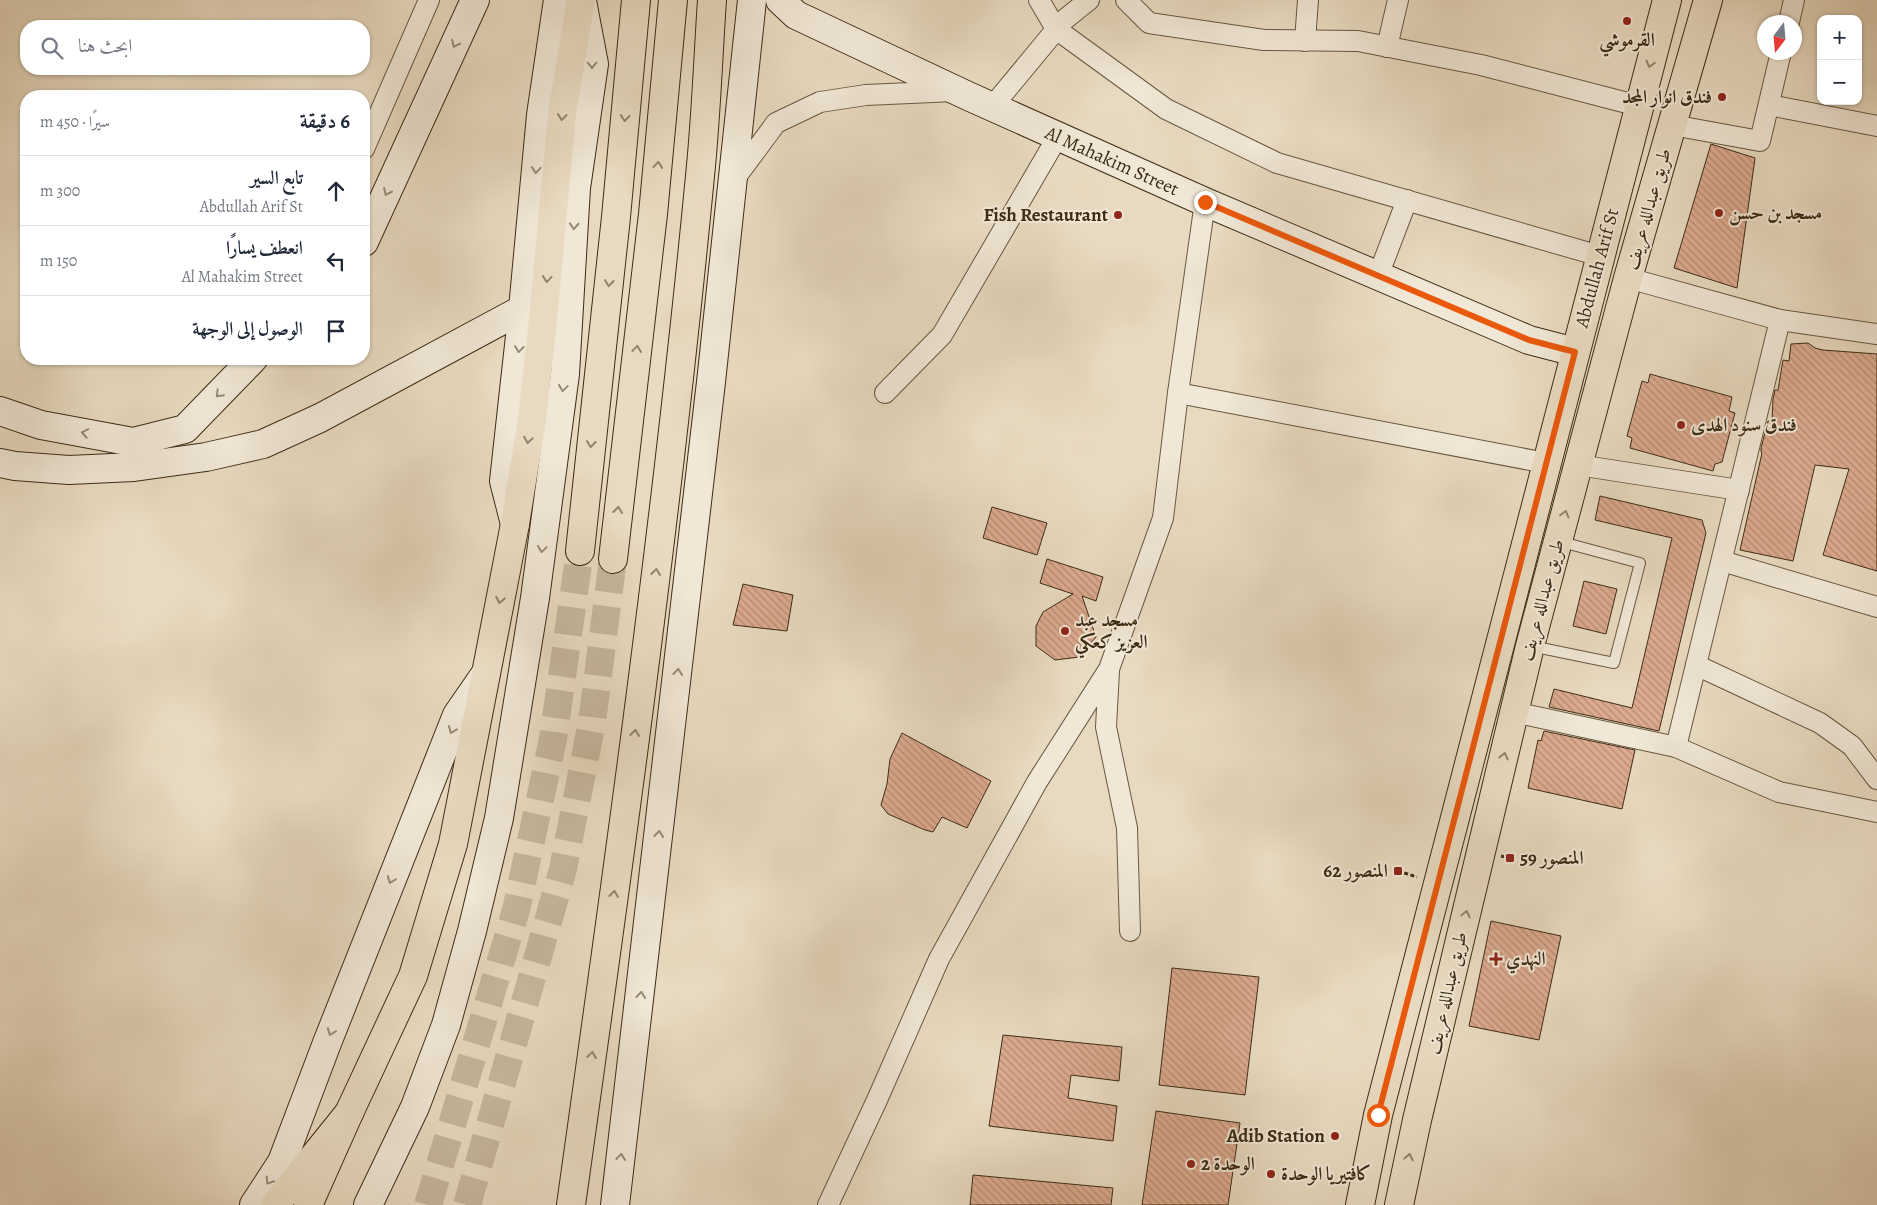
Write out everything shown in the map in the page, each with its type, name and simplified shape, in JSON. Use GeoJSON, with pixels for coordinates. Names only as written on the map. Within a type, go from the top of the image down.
{"type":"FeatureCollection","features":[{"type":"Feature","properties":{"kind":"main road"},"geometry":{"type":"LineString","coordinates":[[308,1205],[414,976],[453,844],[515,524],[532,419],[562,113],[581,0]]}},
{"type":"Feature","properties":{"kind":"main road"},"geometry":{"type":"LineString","coordinates":[[580,551],[616,217],[636,0]]}},
{"type":"Feature","properties":{"kind":"main road"},"geometry":{"type":"LineString","coordinates":[[613,559],[653,214],[673,0]]}},
{"type":"Feature","properties":{"kind":"main road"},"geometry":{"type":"LineString","coordinates":[[571,1205],[607,949],[665,496],[701,173],[712,0]]}},
{"type":"Feature","properties":{"kind":"main road","name":"Abdullah Arif St"},"geometry":{"type":"LineString","coordinates":[[1360,1205],[1378,1115],[1667,0]]}},
{"type":"Feature","properties":{"kind":"main road","name":"طريق عبدالله عريف"},"geometry":{"type":"LineString","coordinates":[[1399,1205],[1416,1120],[1530,646],[1628,278],[1708,0]]}},
{"type":"Feature","properties":{"kind":"main road"},"geometry":{"type":"LineString","coordinates":[[1598,263],[1628,278]]}},
{"type":"Feature","properties":{"kind":"main road"},"geometry":{"type":"LineString","coordinates":[[275,1205],[349,1113]]}},
{"type":"Feature","properties":{"kind":"street"},"geometry":{"type":"LineString","coordinates":[[370,136],[429,0]]}},
{"type":"Feature","properties":{"kind":"street"},"geometry":{"type":"LineString","coordinates":[[370,229],[475,0]]}},
{"type":"Feature","properties":{"kind":"street"},"geometry":{"type":"LineString","coordinates":[[515,524],[504,481],[524,309],[541,115],[558,0]]}},
{"type":"Feature","properties":{"kind":"street"},"geometry":{"type":"LineString","coordinates":[[368,1205],[415,1108],[446,1025],[472,932],[499,818],[535,598],[565,374],[576,188],[594,64],[581,0]]}},
{"type":"Feature","properties":{"kind":"street"},"geometry":{"type":"LineString","coordinates":[[615,1205],[675,698],[752,0]]}},
{"type":"Feature","properties":{"kind":"street","name":"Al Mahakim Street"},"geometry":{"type":"LineString","coordinates":[[780,0],[796,15],[956,91],[1205,202],[1529,340],[1575,352]]}},
{"type":"Feature","properties":{"kind":"street"},"geometry":{"type":"LineString","coordinates":[[1039,0],[1056,29],[1166,110],[1277,163],[1407,200],[1598,263]]}},
{"type":"Feature","properties":{"kind":"street"},"geometry":{"type":"LineString","coordinates":[[992,107],[1064,20],[1089,0]]}},
{"type":"Feature","properties":{"kind":"street"},"geometry":{"type":"LineString","coordinates":[[1126,0],[1149,23],[1264,40],[1358,42],[1481,65],[1639,106]]}},
{"type":"Feature","properties":{"kind":"street"},"geometry":{"type":"LineString","coordinates":[[1305,41],[1308,0]]}},
{"type":"Feature","properties":{"kind":"street"},"geometry":{"type":"LineString","coordinates":[[1387,47],[1398,0]]}},
{"type":"Feature","properties":{"kind":"street"},"geometry":{"type":"LineString","coordinates":[[1791,15],[1794,0]]}},
{"type":"Feature","properties":{"kind":"street"},"geometry":{"type":"LineString","coordinates":[[1672,125],[1760,141],[1779,60]]}},
{"type":"Feature","properties":{"kind":"street"},"geometry":{"type":"LineString","coordinates":[[732,182],[776,123],[820,102],[866,96],[956,91]]}},
{"type":"Feature","properties":{"kind":"street"},"geometry":{"type":"LineString","coordinates":[[1768,105],[1877,126]]}},
{"type":"Feature","properties":{"kind":"street"},"geometry":{"type":"LineString","coordinates":[[885,393],[942,335],[1058,136]]}},
{"type":"Feature","properties":{"kind":"street"},"geometry":{"type":"LineString","coordinates":[[1378,276],[1407,200]]}},
{"type":"Feature","properties":{"kind":"street"},"geometry":{"type":"LineString","coordinates":[[828,1205],[939,960],[1037,782],[1109,669],[1163,518],[1178,393],[1205,202]]}},
{"type":"Feature","properties":{"kind":"street"},"geometry":{"type":"LineString","coordinates":[[1628,278],[1780,320],[1877,334]]}},
{"type":"Feature","properties":{"kind":"street"},"geometry":{"type":"LineString","coordinates":[[0,411],[134,455],[206,457],[263,444],[320,418],[524,309]]}},
{"type":"Feature","properties":{"kind":"street"},"geometry":{"type":"LineString","coordinates":[[1676,747],[1780,320]]}},
{"type":"Feature","properties":{"kind":"street"},"geometry":{"type":"LineString","coordinates":[[0,463],[69,470],[134,455],[184,429],[248,365]]}},
{"type":"Feature","properties":{"kind":"street"},"geometry":{"type":"LineString","coordinates":[[1178,393],[1546,463]]}},
{"type":"Feature","properties":{"kind":"street"},"geometry":{"type":"LineString","coordinates":[[1578,465],[1739,490]]}},
{"type":"Feature","properties":{"kind":"street"},"geometry":{"type":"LineString","coordinates":[[1722,561],[1877,607]]}},
{"type":"Feature","properties":{"kind":"street"},"geometry":{"type":"LineString","coordinates":[[1696,665],[1820,723],[1852,746],[1877,779]]}},
{"type":"Feature","properties":{"kind":"street"},"geometry":{"type":"LineString","coordinates":[[1109,669],[1106,727],[1127,828],[1130,931]]}},
{"type":"Feature","properties":{"kind":"street"},"geometry":{"type":"LineString","coordinates":[[254,1205],[282,1162],[330,1034],[457,715],[486,673]]}},
{"type":"Feature","properties":{"kind":"street"},"geometry":{"type":"LineString","coordinates":[[1514,712],[1676,747],[1779,792],[1877,812]]}},
{"type":"Feature","properties":{"kind":"lane"},"geometry":{"type":"LineString","coordinates":[[1530,646],[1614,663],[1640,563],[1558,541]]}},
{"type":"Feature","properties":{"kind":"building","name":"مسجد بن حسن"},"geometry":{"type":"Polygon","coordinates":[[[1711,144],[1755,158],[1737,288],[1674,268],[1711,144]]]}},
{"type":"Feature","properties":{"kind":"building"},"geometry":{"type":"Polygon","coordinates":[[[1808,343],[1815,348],[1823,350],[1877,354],[1877,571],[1823,555],[1849,469],[1815,465],[1793,561],[1740,550],[1762,453],[1761,448],[1768,421],[1772,422],[1773,399],[1775,390],[1778,390],[1783,360],[1789,361],[1791,344],[1808,343]]]}},
{"type":"Feature","properties":{"kind":"building","name":"فندق سنود الهدى"},"geometry":{"type":"Polygon","coordinates":[[[1650,374],[1732,397],[1729,411],[1735,413],[1722,462],[1715,464],[1713,471],[1630,448],[1632,438],[1627,436],[1642,381],[1648,383],[1650,374]]]}},
{"type":"Feature","properties":{"kind":"building"},"geometry":{"type":"Polygon","coordinates":[[[1600,496],[1702,520],[1706,533],[1659,731],[1549,707],[1554,689],[1632,708],[1672,538],[1595,520],[1600,496]]]}},
{"type":"Feature","properties":{"kind":"building"},"geometry":{"type":"Polygon","coordinates":[[[992,507],[1047,523],[1037,555],[983,538],[992,507]]]}},
{"type":"Feature","properties":{"kind":"building"},"geometry":{"type":"Polygon","coordinates":[[[1047,559],[1103,577],[1096,601],[1082,596],[1096,637],[1079,657],[1055,660],[1036,646],[1036,626],[1043,612],[1073,594],[1040,583],[1047,559]]]}},
{"type":"Feature","properties":{"kind":"building"},"geometry":{"type":"Polygon","coordinates":[[[1584,581],[1617,589],[1606,634],[1573,626],[1584,581]]]}},
{"type":"Feature","properties":{"kind":"building"},"geometry":{"type":"Polygon","coordinates":[[[743,584],[793,595],[787,631],[733,625],[743,584]]]}},
{"type":"Feature","properties":{"kind":"building"},"geometry":{"type":"Polygon","coordinates":[[[1544,731],[1635,750],[1622,809],[1528,788],[1538,740],[1541,741],[1544,731]]]}},
{"type":"Feature","properties":{"kind":"building"},"geometry":{"type":"Polygon","coordinates":[[[902,733],[991,781],[967,828],[942,817],[933,832],[925,830],[888,814],[881,805],[887,784],[890,759],[902,733]]]}},
{"type":"Feature","properties":{"kind":"building"},"geometry":{"type":"Polygon","coordinates":[[[1491,921],[1561,936],[1539,1040],[1469,1026],[1491,921]]]}},
{"type":"Feature","properties":{"kind":"building"},"geometry":{"type":"Polygon","coordinates":[[[1172,968],[1259,977],[1245,1095],[1159,1085],[1172,968]]]}},
{"type":"Feature","properties":{"kind":"building"},"geometry":{"type":"Polygon","coordinates":[[[1003,1035],[1122,1047],[1119,1081],[1071,1075],[1068,1098],[1117,1106],[1113,1141],[989,1126],[1003,1035]]]}},
{"type":"Feature","properties":{"kind":"building","name":"الوحدة 2"},"geometry":{"type":"Polygon","coordinates":[[[1156,1111],[1240,1123],[1228,1205],[1142,1205],[1156,1111]]]}},
{"type":"Feature","properties":{"kind":"building"},"geometry":{"type":"Polygon","coordinates":[[[973,1175],[1113,1188],[1111,1205],[970,1205],[973,1175]]]}},
{"type":"Feature","properties":{"kind":"tunnel"},"geometry":{"type":"LineString","coordinates":[[428,1205],[516,910],[553,739],[580,551]]}},
{"type":"Feature","properties":{"kind":"tunnel"},"geometry":{"type":"LineString","coordinates":[[467,1205],[563,869],[592,722],[613,559]]}},
{"type":"Feature","properties":{"kind":"place","name":"القرموشي"},"geometry":{"type":"Point","coordinates":[1627,21]}},
{"type":"Feature","properties":{"kind":"place","name":"فندق انوار المجد"},"geometry":{"type":"Point","coordinates":[1722,97]}},
{"type":"Feature","properties":{"kind":"place","name":"مسجد بن حسن"},"geometry":{"type":"Point","coordinates":[1719,213]}},
{"type":"Feature","properties":{"kind":"place","name":"Fish Restaurant"},"geometry":{"type":"Point","coordinates":[1118,215]}},
{"type":"Feature","properties":{"kind":"place","name":"فندق سنود الهدى"},"geometry":{"type":"Point","coordinates":[1681,425]}},
{"type":"Feature","properties":{"kind":"place","name":"مسجد عبد العزيز كعكي"},"geometry":{"type":"Point","coordinates":[1065,631]}},
{"type":"Feature","properties":{"kind":"place","name":"المنصور 59"},"geometry":{"type":"Point","coordinates":[1510,858]}},
{"type":"Feature","properties":{"kind":"place","name":"المنصور 62"},"geometry":{"type":"Point","coordinates":[1398,871]}},
{"type":"Feature","properties":{"kind":"place","name":"النهدي"},"geometry":{"type":"Point","coordinates":[1496,959]}},
{"type":"Feature","properties":{"kind":"place","name":"Adib Station"},"geometry":{"type":"Point","coordinates":[1335,1136]}},
{"type":"Feature","properties":{"kind":"place","name":"الوحدة 2"},"geometry":{"type":"Point","coordinates":[1191,1164]}},
{"type":"Feature","properties":{"kind":"place","name":"كافتيريا الوحدة"},"geometry":{"type":"Point","coordinates":[1271,1174]}},
{"type":"Feature","properties":{"kind":"route"},"geometry":{"type":"LineString","coordinates":[[1205,202],[1529,340],[1575,352],[1378,1115]]}}]}
